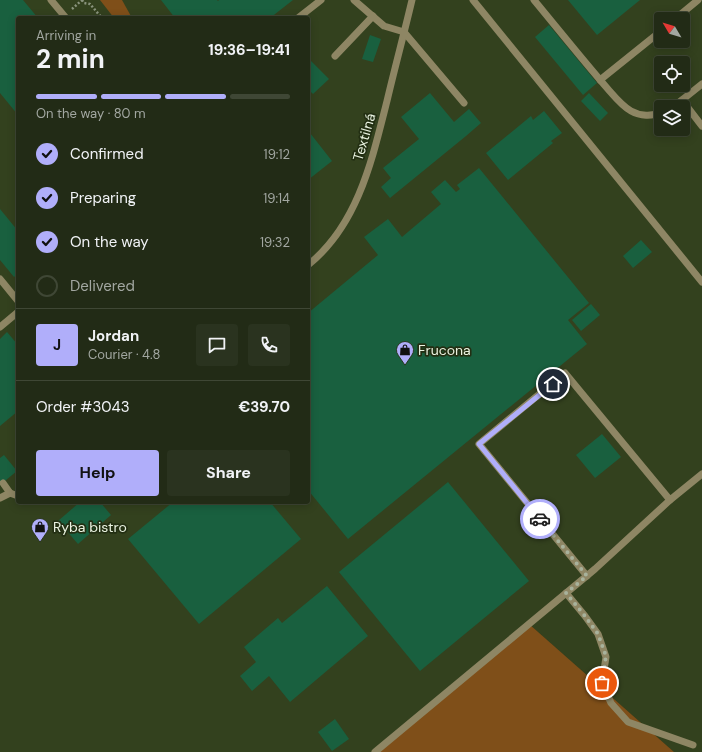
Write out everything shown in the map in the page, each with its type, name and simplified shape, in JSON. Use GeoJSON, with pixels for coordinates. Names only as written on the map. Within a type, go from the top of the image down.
{"type":"FeatureCollection","features":[{"type":"Feature","properties":{"kind":"lane"},"geometry":{"type":"LineString","coordinates":[[52,0],[64,16]]}},
{"type":"Feature","properties":{"kind":"lane"},"geometry":{"type":"LineString","coordinates":[[301,16],[321,0]]}},
{"type":"Feature","properties":{"kind":"lane"},"geometry":{"type":"LineString","coordinates":[[354,0],[384,26],[404,32],[464,103]]}},
{"type":"Feature","properties":{"kind":"lane","name":"Textilná"},"geometry":{"type":"LineString","coordinates":[[310,264],[318,258],[332,241],[356,204],[364,183],[381,124],[412,0]]}},
{"type":"Feature","properties":{"kind":"lane"},"geometry":{"type":"LineString","coordinates":[[473,0],[702,282]]}},
{"type":"Feature","properties":{"kind":"lane"},"geometry":{"type":"LineString","coordinates":[[534,0],[620,102],[630,111],[642,115],[654,114]]}},
{"type":"Feature","properties":{"kind":"lane"},"geometry":{"type":"LineString","coordinates":[[683,12],[698,0]]}},
{"type":"Feature","properties":{"kind":"lane"},"geometry":{"type":"LineString","coordinates":[[335,56],[373,16]]}},
{"type":"Feature","properties":{"kind":"lane"},"geometry":{"type":"LineString","coordinates":[[600,80],[654,37]]}},
{"type":"Feature","properties":{"kind":"lane"},"geometry":{"type":"LineString","coordinates":[[682,100],[702,84]]}},
{"type":"Feature","properties":{"kind":"lane"},"geometry":{"type":"LineString","coordinates":[[690,110],[702,126]]}},
{"type":"Feature","properties":{"kind":"lane"},"geometry":{"type":"LineString","coordinates":[[0,279],[16,299]]}},
{"type":"Feature","properties":{"kind":"lane"},"geometry":{"type":"LineString","coordinates":[[0,327],[16,314]]}},
{"type":"Feature","properties":{"kind":"lane"},"geometry":{"type":"LineString","coordinates":[[587,576],[479,444],[565,374],[670,500]]}},
{"type":"Feature","properties":{"kind":"lane"},"geometry":{"type":"LineString","coordinates":[[374,752],[587,576],[670,500],[702,474]]}},
{"type":"Feature","properties":{"kind":"lane"},"geometry":{"type":"LineString","coordinates":[[3,483],[10,493],[16,495]]}},
{"type":"Feature","properties":{"kind":"lane"},"geometry":{"type":"LineString","coordinates":[[0,498],[10,493]]}},
{"type":"Feature","properties":{"kind":"lane"},"geometry":{"type":"LineString","coordinates":[[566,593],[598,634],[606,656],[602,683],[611,703],[628,722],[693,745]]}},
{"type":"Feature","properties":{"kind":"path"},"geometry":{"type":"LineString","coordinates":[[82,0],[84,3],[90,4],[100,16]]}},
{"type":"Feature","properties":{"kind":"shaded area"},"geometry":{"type":"Polygon","coordinates":[[[0,0],[702,0],[702,752],[674,752],[529,624],[375,752],[0,752],[0,0]]]}},
{"type":"Feature","properties":{"kind":"shaded area"},"geometry":{"type":"Polygon","coordinates":[[[100,0],[122,0],[131,16],[112,16],[100,0]]]}},
{"type":"Feature","properties":{"kind":"shaded area"},"geometry":{"type":"Polygon","coordinates":[[[529,624],[674,752],[375,752],[529,624]]]}},
{"type":"Feature","properties":{"kind":"building"},"geometry":{"type":"Polygon","coordinates":[[[0,0],[23,0],[36,16],[16,16],[16,113],[0,93],[0,0]]]}},
{"type":"Feature","properties":{"kind":"building"},"geometry":{"type":"Polygon","coordinates":[[[161,0],[293,0],[273,16],[173,16],[161,0]]]}},
{"type":"Feature","properties":{"kind":"building"},"geometry":{"type":"Polygon","coordinates":[[[568,0],[640,0],[597,35],[568,0]]]}},
{"type":"Feature","properties":{"kind":"building"},"geometry":{"type":"Polygon","coordinates":[[[549,25],[597,83],[583,95],[535,37],[549,25]]]}},
{"type":"Feature","properties":{"kind":"building"},"geometry":{"type":"Polygon","coordinates":[[[370,35],[381,39],[373,62],[362,59],[370,35]]]}},
{"type":"Feature","properties":{"kind":"building"},"geometry":{"type":"Polygon","coordinates":[[[310,60],[329,79],[313,94],[310,91],[310,60]]]}},
{"type":"Feature","properties":{"kind":"building"},"geometry":{"type":"Polygon","coordinates":[[[430,93],[454,122],[469,109],[481,123],[390,198],[381,187],[391,178],[383,168],[419,139],[401,117],[430,93]]]}},
{"type":"Feature","properties":{"kind":"building"},"geometry":{"type":"Polygon","coordinates":[[[589,93],[608,113],[600,121],[581,101],[589,93]]]}},
{"type":"Feature","properties":{"kind":"building"},"geometry":{"type":"Polygon","coordinates":[[[544,111],[562,133],[551,141],[553,143],[508,180],[486,153],[531,116],[533,120],[544,111]]]}},
{"type":"Feature","properties":{"kind":"building"},"geometry":{"type":"Polygon","coordinates":[[[310,133],[332,161],[310,178],[310,133]]]}},
{"type":"Feature","properties":{"kind":"building"},"geometry":{"type":"Polygon","coordinates":[[[479,168],[589,303],[568,320],[587,344],[348,539],[310,492],[310,311],[378,255],[364,237],[388,219],[402,237],[441,204],[431,192],[445,180],[456,192],[460,189],[457,185],[479,168]]]}},
{"type":"Feature","properties":{"kind":"building"},"geometry":{"type":"Polygon","coordinates":[[[0,209],[16,229],[16,276],[14,277],[0,260],[0,209]]]}},
{"type":"Feature","properties":{"kind":"building"},"geometry":{"type":"Polygon","coordinates":[[[641,240],[652,252],[633,268],[623,256],[641,240]]]}},
{"type":"Feature","properties":{"kind":"building"},"geometry":{"type":"Polygon","coordinates":[[[591,304],[600,315],[581,331],[572,320],[591,304]]]}},
{"type":"Feature","properties":{"kind":"building"},"geometry":{"type":"Polygon","coordinates":[[[7,332],[16,343],[16,413],[0,426],[0,339],[7,332]]]}},
{"type":"Feature","properties":{"kind":"building"},"geometry":{"type":"Polygon","coordinates":[[[602,434],[621,457],[595,478],[576,455],[602,434]]]}},
{"type":"Feature","properties":{"kind":"building"},"geometry":{"type":"Polygon","coordinates":[[[4,455],[16,472],[0,485],[0,458],[4,455]]]}},
{"type":"Feature","properties":{"kind":"building"},"geometry":{"type":"Polygon","coordinates":[[[448,482],[529,581],[420,671],[339,572],[448,482]]]}},
{"type":"Feature","properties":{"kind":"building"},"geometry":{"type":"Polygon","coordinates":[[[78,504],[102,504],[111,515],[78,544],[58,521],[78,504]]]}},
{"type":"Feature","properties":{"kind":"building"},"geometry":{"type":"Polygon","coordinates":[[[171,504],[272,504],[301,539],[199,624],[128,539],[171,504]]]}},
{"type":"Feature","properties":{"kind":"building"},"geometry":{"type":"Polygon","coordinates":[[[327,586],[368,636],[290,702],[269,676],[252,691],[240,676],[256,662],[244,647],[278,618],[282,623],[327,586]]]}},
{"type":"Feature","properties":{"kind":"building"},"geometry":{"type":"Polygon","coordinates":[[[335,719],[349,739],[332,751],[318,732],[335,719]]]}},
{"type":"Feature","properties":{"kind":"way so far"},"geometry":{"type":"LineString","coordinates":[[540,519],[587,576],[566,593],[598,634],[606,656],[602,683]]}},
{"type":"Feature","properties":{"kind":"place","name":"Frucona"},"geometry":{"type":"Point","coordinates":[405,365]}},
{"type":"Feature","properties":{"kind":"place","name":"Ryba bistro"},"geometry":{"type":"Point","coordinates":[40,542]}},
{"type":"Feature","properties":{"kind":"route"},"geometry":{"type":"LineString","coordinates":[[540,519],[479,444],[553,384]]}}]}
